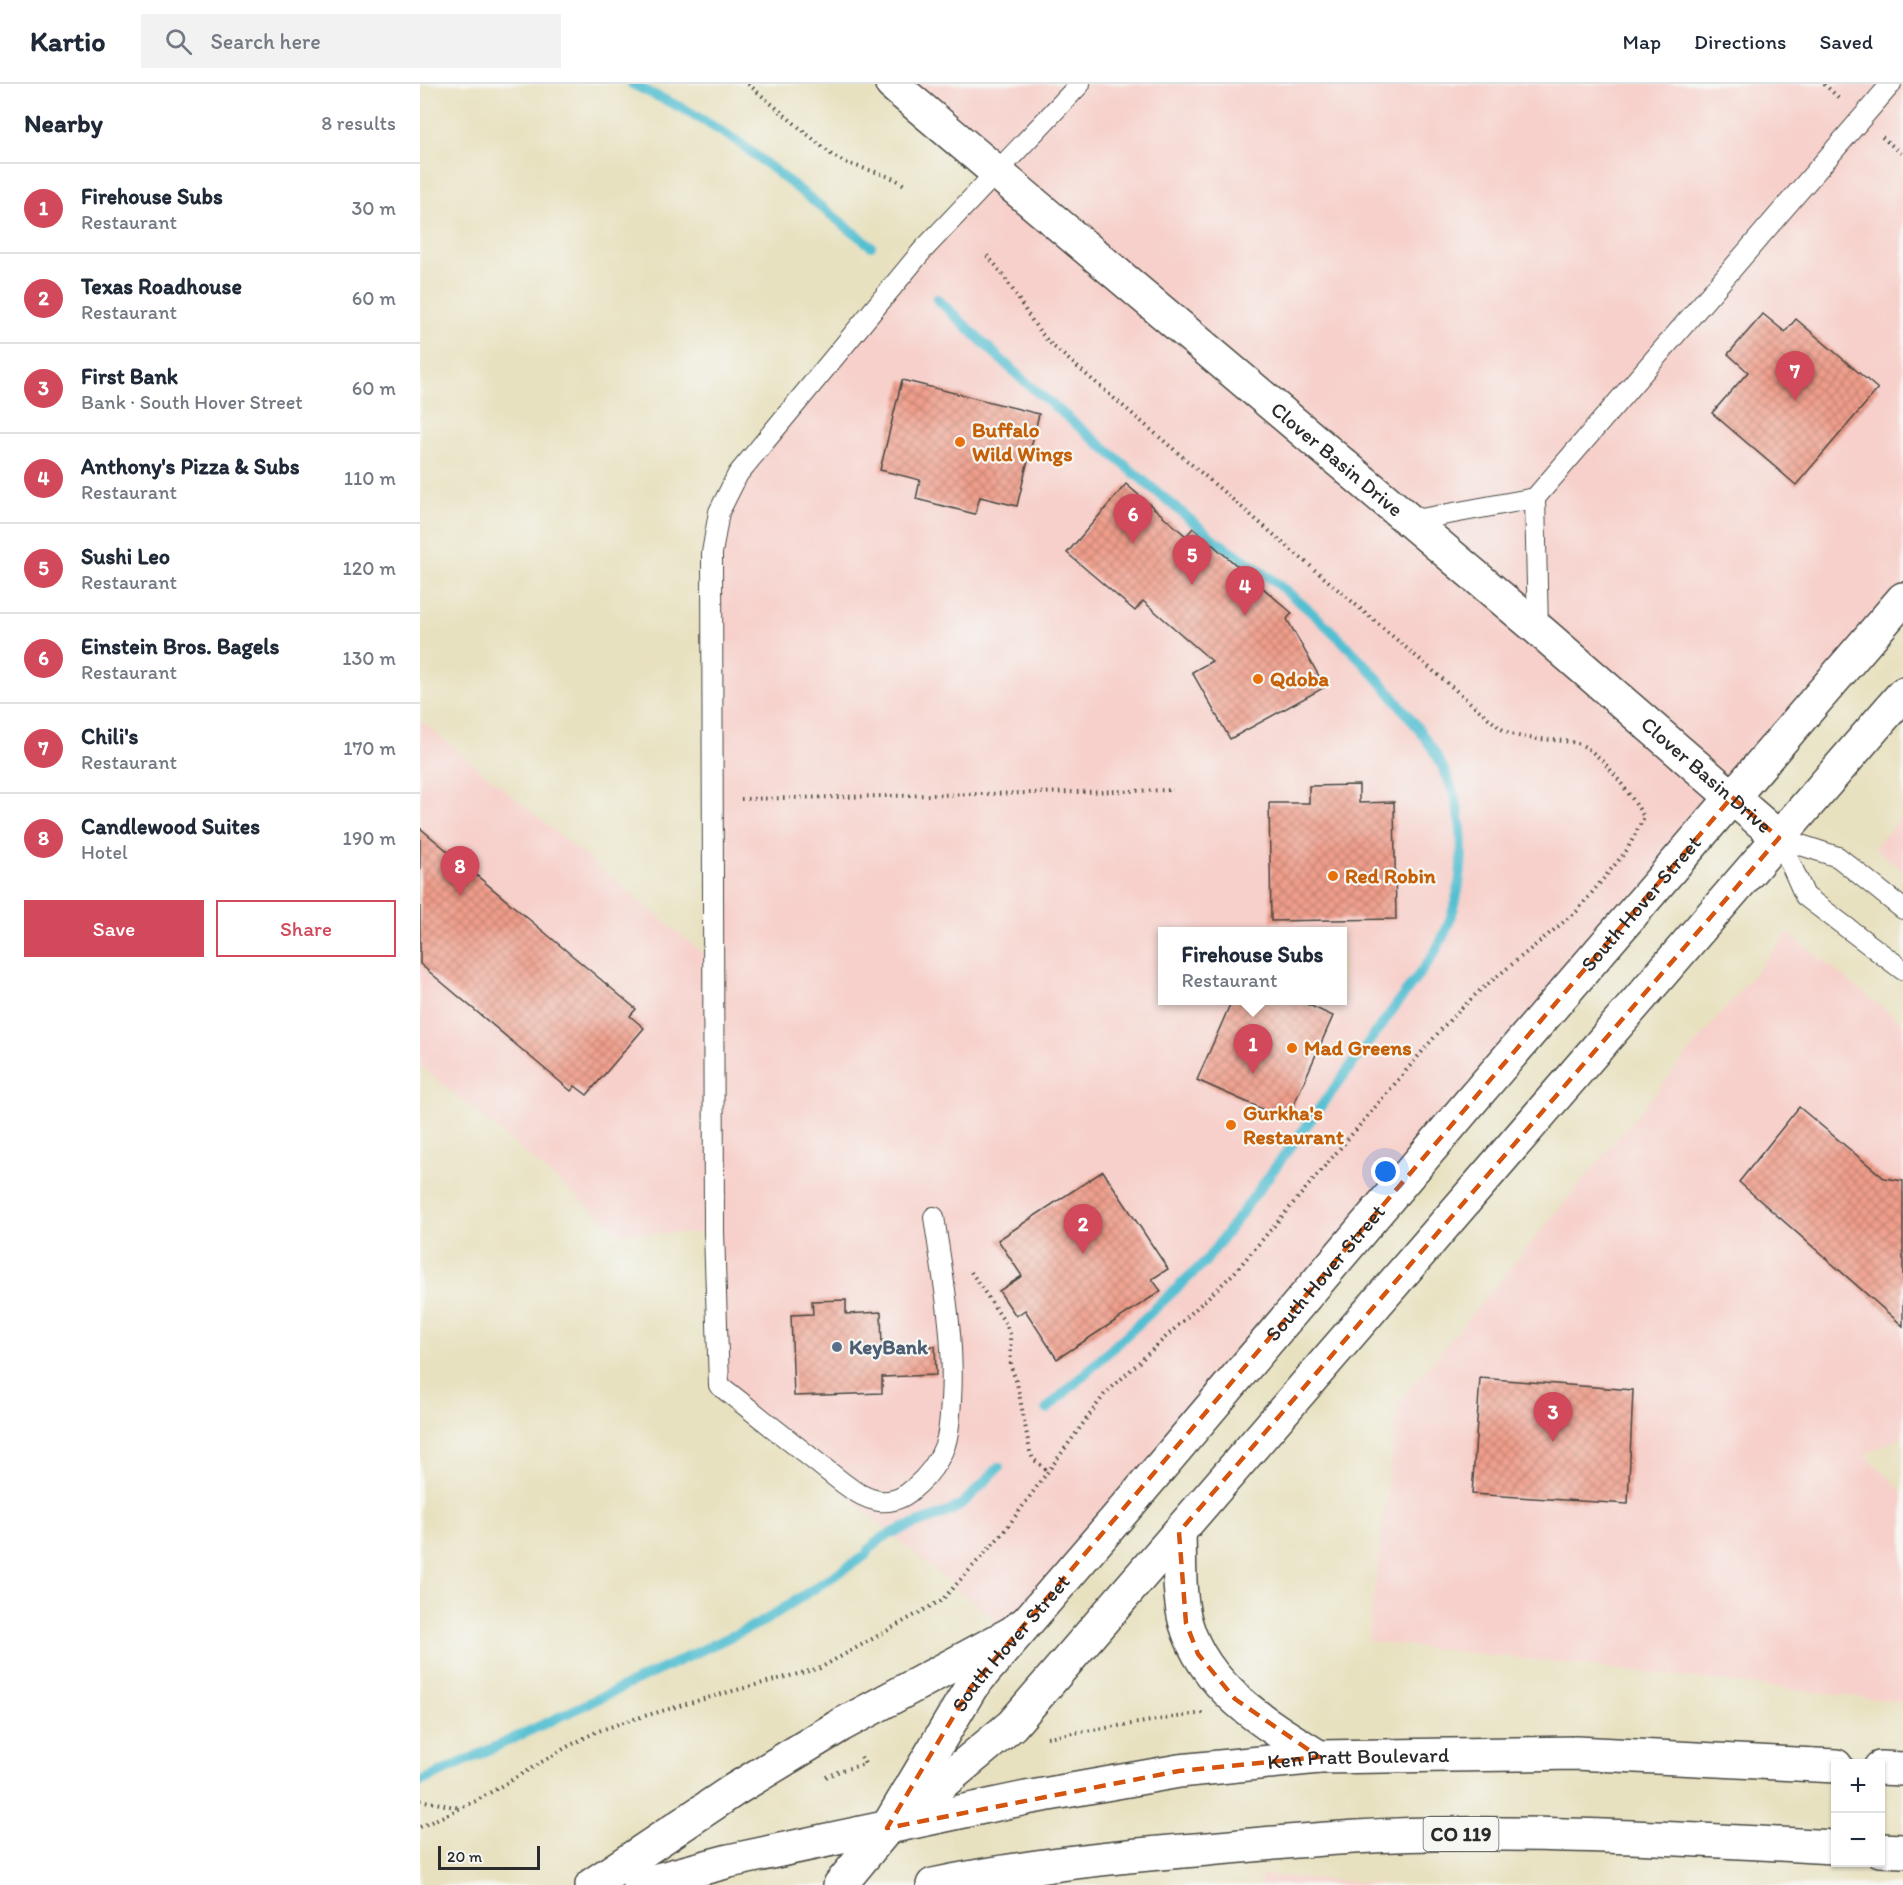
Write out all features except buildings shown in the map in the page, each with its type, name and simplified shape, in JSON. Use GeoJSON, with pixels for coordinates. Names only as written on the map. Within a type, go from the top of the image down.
{"type":"FeatureCollection","features":[{"type":"Feature","properties":{"kind":"main road","name":"Clover Basin Drive"},"geometry":{"type":"LineString","coordinates":[[892,84],[1538,629],[1779,838]]}},
{"type":"Feature","properties":{"kind":"main road","name":"South Hover Street"},"geometry":{"type":"LineString","coordinates":[[840,1885],[887,1828],[971,1687],[1470,1101],[1903,599]]}},
{"type":"Feature","properties":{"kind":"main road","name":"South Hover Street"},"geometry":{"type":"LineString","coordinates":[[887,1828],[1012,1725],[1903,694]]}},
{"type":"Feature","properties":{"kind":"main road"},"geometry":{"type":"LineString","coordinates":[[1179,1532],[1186,1623],[1198,1654],[1234,1699],[1269,1727],[1319,1757]]}},
{"type":"Feature","properties":{"kind":"main road"},"geometry":{"type":"LineString","coordinates":[[592,1885],[734,1790],[841,1725],[1012,1633],[1026,1623]]}},
{"type":"Feature","properties":{"kind":"main road","name":"Ken Pratt Boulevard"},"geometry":{"type":"LineString","coordinates":[[639,1885],[729,1862],[1026,1798],[1179,1771],[1319,1757],[1576,1753],[1831,1767]]}},
{"type":"Feature","properties":{"kind":"main road"},"geometry":{"type":"LineString","coordinates":[[1885,1768],[1903,1769]]}},
{"type":"Feature","properties":{"kind":"main road","name":"CO 119"},"geometry":{"type":"LineString","coordinates":[[933,1885],[998,1872],[1113,1856],[1318,1839],[1435,1834],[1695,1839],[1831,1847]]}},
{"type":"Feature","properties":{"kind":"main road"},"geometry":{"type":"LineString","coordinates":[[1885,1850],[1903,1851]]}},
{"type":"Feature","properties":{"kind":"main road"},"geometry":{"type":"LineString","coordinates":[[1024,1885],[1113,1856]]}},
{"type":"Feature","properties":{"kind":"lane"},"geometry":{"type":"LineString","coordinates":[[934,1217],[951,1335],[952,1384],[948,1432],[939,1459],[915,1488],[897,1499],[871,1500],[843,1483],[719,1385],[714,1232],[712,553],[719,512],[738,474],[922,251],[1080,84]]}},
{"type":"Feature","properties":{"kind":"lane"},"geometry":{"type":"LineString","coordinates":[[1410,521],[1535,498],[1891,84]]}},
{"type":"Feature","properties":{"kind":"lane"},"geometry":{"type":"LineString","coordinates":[[1535,498],[1538,629]]}},
{"type":"Feature","properties":{"kind":"lane","name":"Clover Basin Drive"},"geometry":{"type":"LineString","coordinates":[[1779,838],[1838,857],[1903,909]]}},
{"type":"Feature","properties":{"kind":"lane","name":"Clover Basin Drive"},"geometry":{"type":"LineString","coordinates":[[1779,838],[1805,896],[1903,970]]}},
{"type":"Feature","properties":{"kind":"path"},"geometry":{"type":"LineString","coordinates":[[748,84],[833,156],[847,164],[891,177],[907,187]]}},
{"type":"Feature","properties":{"kind":"path"},"geometry":{"type":"LineString","coordinates":[[420,1827],[460,1808],[596,1732],[714,1696],[820,1668],[942,1600],[1003,1533],[1104,1395],[1234,1273],[1444,1026],[1477,993],[1577,911],[1627,850],[1644,817],[1622,783],[1584,746],[1569,742],[1520,737],[1500,728],[1054,347],[1040,333],[1002,271],[984,253]]}},
{"type":"Feature","properties":{"kind":"path"},"geometry":{"type":"LineString","coordinates":[[713,800],[1173,790]]}},
{"type":"Feature","properties":{"kind":"path"},"geometry":{"type":"LineString","coordinates":[[967,1266],[1008,1328],[1011,1341],[1011,1367],[1017,1383],[1030,1451],[1033,1459],[1048,1471]]}},
{"type":"Feature","properties":{"kind":"path"},"geometry":{"type":"LineString","coordinates":[[1040,1738],[1203,1713]]}},
{"type":"Feature","properties":{"kind":"path"},"geometry":{"type":"LineString","coordinates":[[420,1800],[460,1808]]}},
{"type":"Feature","properties":{"kind":"highlighted area"},"geometry":{"type":"Polygon","coordinates":[[[1732,797],[1779,838],[1179,1532],[1186,1623],[1198,1654],[1235,1699],[1319,1757],[1179,1771],[887,1828],[971,1687],[1732,797]]]}},
{"type":"Feature","properties":{"kind":"shaded area"},"geometry":{"type":"Polygon","coordinates":[[[896,84],[1903,84],[1903,599],[1734,795],[896,84]]]}},
{"type":"Feature","properties":{"kind":"shaded area"},"geometry":{"type":"Polygon","coordinates":[[[992,172],[1730,799],[1010,1634],[717,1386],[712,1233],[620,1233],[420,1065],[420,720],[711,960],[717,513],[992,172]]]}},
{"type":"Feature","properties":{"kind":"shaded area"},"geometry":{"type":"Polygon","coordinates":[[[1903,815],[1903,870],[1874,848],[1903,815]]]}},
{"type":"Feature","properties":{"kind":"shaded area"},"geometry":{"type":"Polygon","coordinates":[[[1788,933],[1903,1024],[1903,1437],[1865,1454],[1903,1492],[1903,1702],[1368,1641],[1398,1403],[1788,933]]]}},
{"type":"Feature","properties":{"kind":"shaded area"},"geometry":{"type":"Polygon","coordinates":[[[1262,1875],[1397,1885],[1261,1885],[1262,1875]]]}},
{"type":"Feature","properties":{"kind":"waterway"},"geometry":{"type":"LineString","coordinates":[[632,84],[688,111],[737,141],[871,246]]}},
{"type":"Feature","properties":{"kind":"waterway"},"geometry":{"type":"LineString","coordinates":[[937,299],[1024,381],[1216,541],[1287,592],[1352,651],[1391,694],[1438,758],[1453,791],[1462,841],[1458,892],[1441,940],[1429,961],[1205,1262],[1047,1409]]}},
{"type":"Feature","properties":{"kind":"waterway"},"geometry":{"type":"LineString","coordinates":[[420,1782],[764,1621],[866,1555],[882,1538],[959,1506],[999,1467]]}},
{"type":"Feature","properties":{"kind":"place","name":"Chili's"},"geometry":{"type":"Point","coordinates":[1795,401]}},
{"type":"Feature","properties":{"kind":"place","name":"Buffalo Wild Wings"},"geometry":{"type":"Point","coordinates":[960,442]}},
{"type":"Feature","properties":{"kind":"place","name":"Einstein Bros. Bagels"},"geometry":{"type":"Point","coordinates":[1133,544]}},
{"type":"Feature","properties":{"kind":"place","name":"Sushi Leo"},"geometry":{"type":"Point","coordinates":[1192,585]}},
{"type":"Feature","properties":{"kind":"place","name":"Anthony's Pizza & Subs"},"geometry":{"type":"Point","coordinates":[1245,616]}},
{"type":"Feature","properties":{"kind":"place","name":"Qdoba"},"geometry":{"type":"Point","coordinates":[1258,679]}},
{"type":"Feature","properties":{"kind":"place","name":"Red Robin"},"geometry":{"type":"Point","coordinates":[1333,876]}},
{"type":"Feature","properties":{"kind":"place","name":"Candlewood Suites"},"geometry":{"type":"Point","coordinates":[460,896]}},
{"type":"Feature","properties":{"kind":"place","name":"Mad Greens"},"geometry":{"type":"Point","coordinates":[1292,1048]}},
{"type":"Feature","properties":{"kind":"place","name":"Firehouse Subs"},"geometry":{"type":"Point","coordinates":[1253,1074]}},
{"type":"Feature","properties":{"kind":"place","name":"Gurkha's Restaurant"},"geometry":{"type":"Point","coordinates":[1231,1125]}},
{"type":"Feature","properties":{"kind":"place","name":"Texas Roadhouse"},"geometry":{"type":"Point","coordinates":[1083,1254]}},
{"type":"Feature","properties":{"kind":"place","name":"KeyBank"},"geometry":{"type":"Point","coordinates":[837,1347]}},
{"type":"Feature","properties":{"kind":"place","name":"First Bank"},"geometry":{"type":"Point","coordinates":[1553,1442]}}]}
